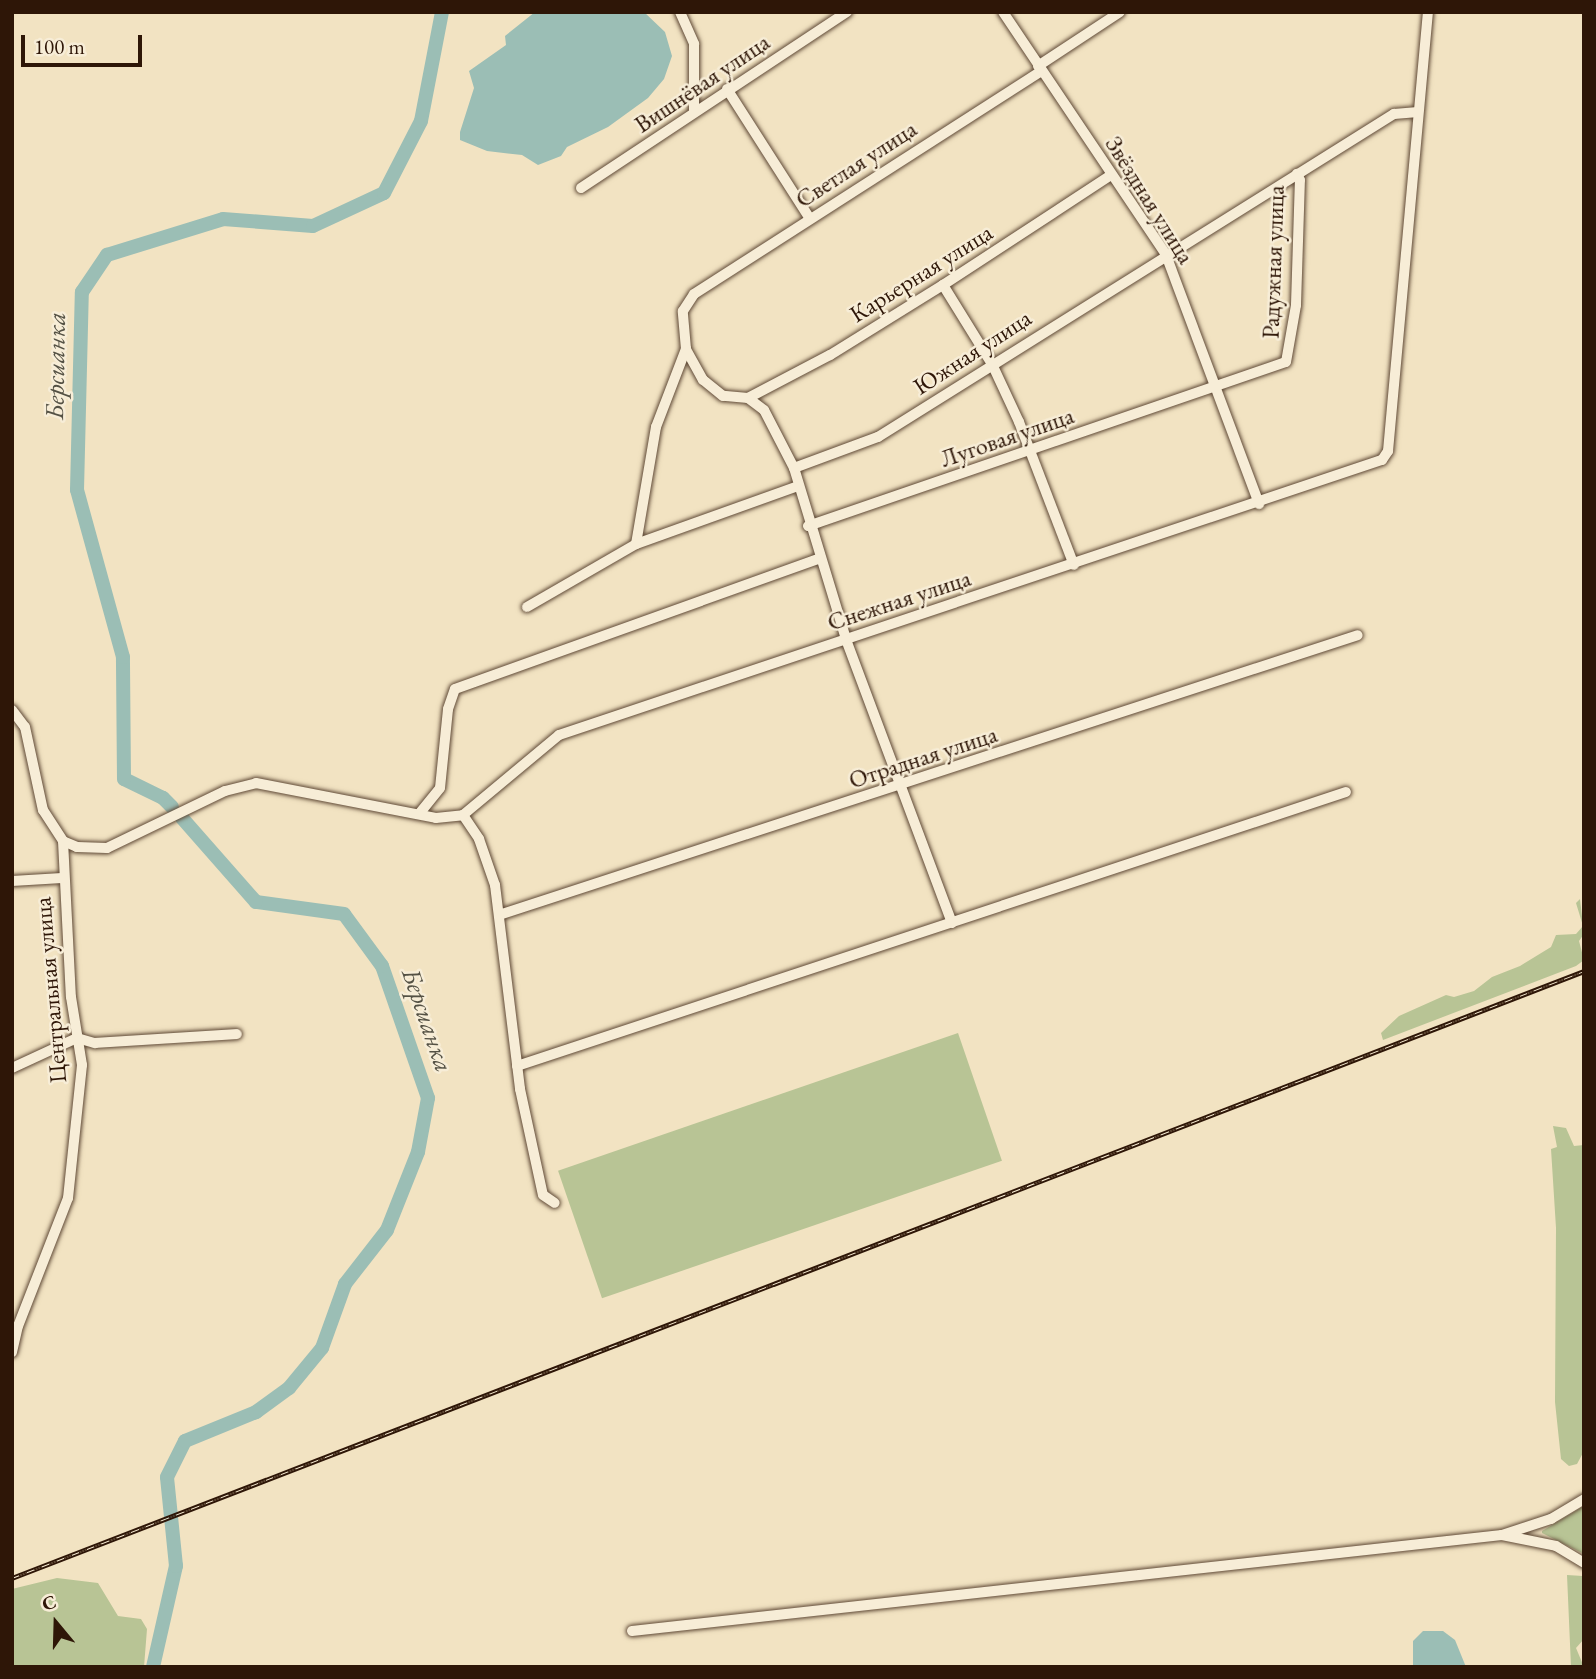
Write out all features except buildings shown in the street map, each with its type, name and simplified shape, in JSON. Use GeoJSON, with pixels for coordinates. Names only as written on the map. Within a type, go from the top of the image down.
{"type":"FeatureCollection","features":[{"type":"Feature","properties":{"kind":"street"},"geometry":{"type":"LineString","coordinates":[[680,12],[694,44],[694,110]]}},
{"type":"Feature","properties":{"kind":"street","name":"Вишнёвая улица"},"geometry":{"type":"LineString","coordinates":[[581,188],[654,142],[694,110],[847,12]]}},
{"type":"Feature","properties":{"kind":"street","name":"Звёздная улица"},"geometry":{"type":"LineString","coordinates":[[1003,12],[1166,255],[1219,388],[1259,504]]}},
{"type":"Feature","properties":{"kind":"street","name":"Светлая улица"},"geometry":{"type":"LineString","coordinates":[[686,349],[682,311],[694,294],[1120,12]]}},
{"type":"Feature","properties":{"kind":"street"},"geometry":{"type":"LineString","coordinates":[[1418,112],[1428,12]]}},
{"type":"Feature","properties":{"kind":"street"},"geometry":{"type":"LineString","coordinates":[[727,89],[810,219]]}},
{"type":"Feature","properties":{"kind":"street","name":"Южная улица"},"geometry":{"type":"LineString","coordinates":[[794,468],[877,437],[1394,114],[1418,112]]}},
{"type":"Feature","properties":{"kind":"street","name":"Снежная улица"},"geometry":{"type":"LineString","coordinates":[[463,815],[559,735],[1373,467],[1388,451],[1418,112]]}},
{"type":"Feature","properties":{"kind":"street","name":"Карьерная улица"},"geometry":{"type":"LineString","coordinates":[[748,398],[830,355],[943,285],[1111,174]]}},
{"type":"Feature","properties":{"kind":"street","name":"Радужная улица"},"geometry":{"type":"LineString","coordinates":[[1219,388],[1277,367],[1291,355],[1297,291],[1300,180],[1297,174]]}},
{"type":"Feature","properties":{"kind":"street"},"geometry":{"type":"LineString","coordinates":[[943,285],[992,364],[1030,451],[1074,565]]}},
{"type":"Feature","properties":{"kind":"street"},"geometry":{"type":"LineString","coordinates":[[686,349],[703,380],[723,396],[748,398],[764,410],[794,468],[808,526],[846,639],[952,923]]}},
{"type":"Feature","properties":{"kind":"street"},"geometry":{"type":"LineString","coordinates":[[636,544],[656,427],[686,349]]}},
{"type":"Feature","properties":{"kind":"street","name":"Луговая улица"},"geometry":{"type":"LineString","coordinates":[[808,526],[1219,388]]}},
{"type":"Feature","properties":{"kind":"street"},"geometry":{"type":"LineString","coordinates":[[527,607],[636,544],[798,486]]}},
{"type":"Feature","properties":{"kind":"street"},"geometry":{"type":"LineString","coordinates":[[419,814],[440,788],[448,709],[455,689],[819,559]]}},
{"type":"Feature","properties":{"kind":"street","name":"Отрадная улица"},"geometry":{"type":"LineString","coordinates":[[499,915],[1358,635]]}},
{"type":"Feature","properties":{"kind":"street"},"geometry":{"type":"LineString","coordinates":[[12,710],[25,727],[43,810],[63,841],[77,847],[107,848],[225,791],[256,783],[436,818],[463,815],[479,839],[495,885],[517,1066],[543,1195],[555,1203]]}},
{"type":"Feature","properties":{"kind":"street"},"geometry":{"type":"LineString","coordinates":[[517,1066],[1346,792]]}},
{"type":"Feature","properties":{"kind":"street","name":"Центральная улица"},"geometry":{"type":"LineString","coordinates":[[12,1352],[18,1326],[68,1199],[81,1079],[62,878],[63,841]]}},
{"type":"Feature","properties":{"kind":"street"},"geometry":{"type":"LineString","coordinates":[[12,881],[62,878]]}},
{"type":"Feature","properties":{"kind":"street"},"geometry":{"type":"LineString","coordinates":[[12,1068],[77,1038],[95,1043],[237,1034]]}},
{"type":"Feature","properties":{"kind":"street"},"geometry":{"type":"LineString","coordinates":[[632,1630],[1502,1535],[1551,1519],[1584,1499]]}},
{"type":"Feature","properties":{"kind":"street"},"geometry":{"type":"LineString","coordinates":[[1502,1535],[1556,1546],[1584,1563]]}},
{"type":"Feature","properties":{"kind":"green space"},"geometry":{"type":"Polygon","coordinates":[[[1580,899],[1584,934],[1579,941],[1584,960],[1576,966],[1383,1040],[1381,1033],[1399,1016],[1446,995],[1454,997],[1474,991],[1492,977],[1520,966],[1551,947],[1556,935],[1576,934],[1583,926],[1576,903],[1580,899]]]}},
{"type":"Feature","properties":{"kind":"green space"},"geometry":{"type":"Polygon","coordinates":[[[958,1033],[1002,1161],[602,1298],[558,1171],[958,1033]]]}},
{"type":"Feature","properties":{"kind":"green space"},"geometry":{"type":"Polygon","coordinates":[[[1553,1126],[1566,1128],[1574,1146],[1584,1145],[1584,1451],[1577,1464],[1569,1466],[1561,1459],[1555,1402],[1556,1228],[1551,1149],[1557,1147],[1553,1126]]]}},
{"type":"Feature","properties":{"kind":"green space"},"geometry":{"type":"Polygon","coordinates":[[[1584,1506],[1584,1554],[1542,1533],[1542,1531],[1584,1506]]]}},
{"type":"Feature","properties":{"kind":"green space"},"geometry":{"type":"Polygon","coordinates":[[[1567,1575],[1583,1576],[1584,1639],[1576,1648],[1584,1667],[1571,1667],[1567,1575]]]}},
{"type":"Feature","properties":{"kind":"green space"},"geometry":{"type":"Polygon","coordinates":[[[57,1578],[98,1583],[118,1616],[141,1619],[147,1629],[144,1667],[12,1667],[12,1589],[57,1578]]]}},
{"type":"Feature","properties":{"kind":"water"},"geometry":{"type":"Polygon","coordinates":[[[535,12],[644,12],[665,32],[672,56],[664,79],[648,98],[608,127],[567,147],[561,156],[538,165],[522,155],[487,151],[460,140],[474,88],[469,71],[506,45],[505,36],[535,12]]]}},
{"type":"Feature","properties":{"kind":"water"},"geometry":{"type":"Polygon","coordinates":[[[1423,1631],[1443,1631],[1455,1640],[1466,1667],[1413,1667],[1413,1641],[1423,1631]]]}},
{"type":"Feature","properties":{"kind":"waterway","name":"Берсианка"},"geometry":{"type":"LineString","coordinates":[[172,807],[163,798],[124,779],[123,657],[77,490],[82,292],[107,255],[223,219],[313,226],[384,193],[421,121],[442,12]]}},
{"type":"Feature","properties":{"kind":"waterway","name":"Берсианка"},"geometry":{"type":"LineString","coordinates":[[153,1667],[176,1566],[167,1477],[185,1441],[256,1412],[289,1388],[322,1348],[345,1284],[387,1230],[418,1152],[428,1098],[382,966],[344,914],[256,902],[182,818]]}},
{"type":"Feature","properties":{"kind":"railway"},"geometry":{"type":"LineString","coordinates":[[12,1578],[1584,971]]}}]}
